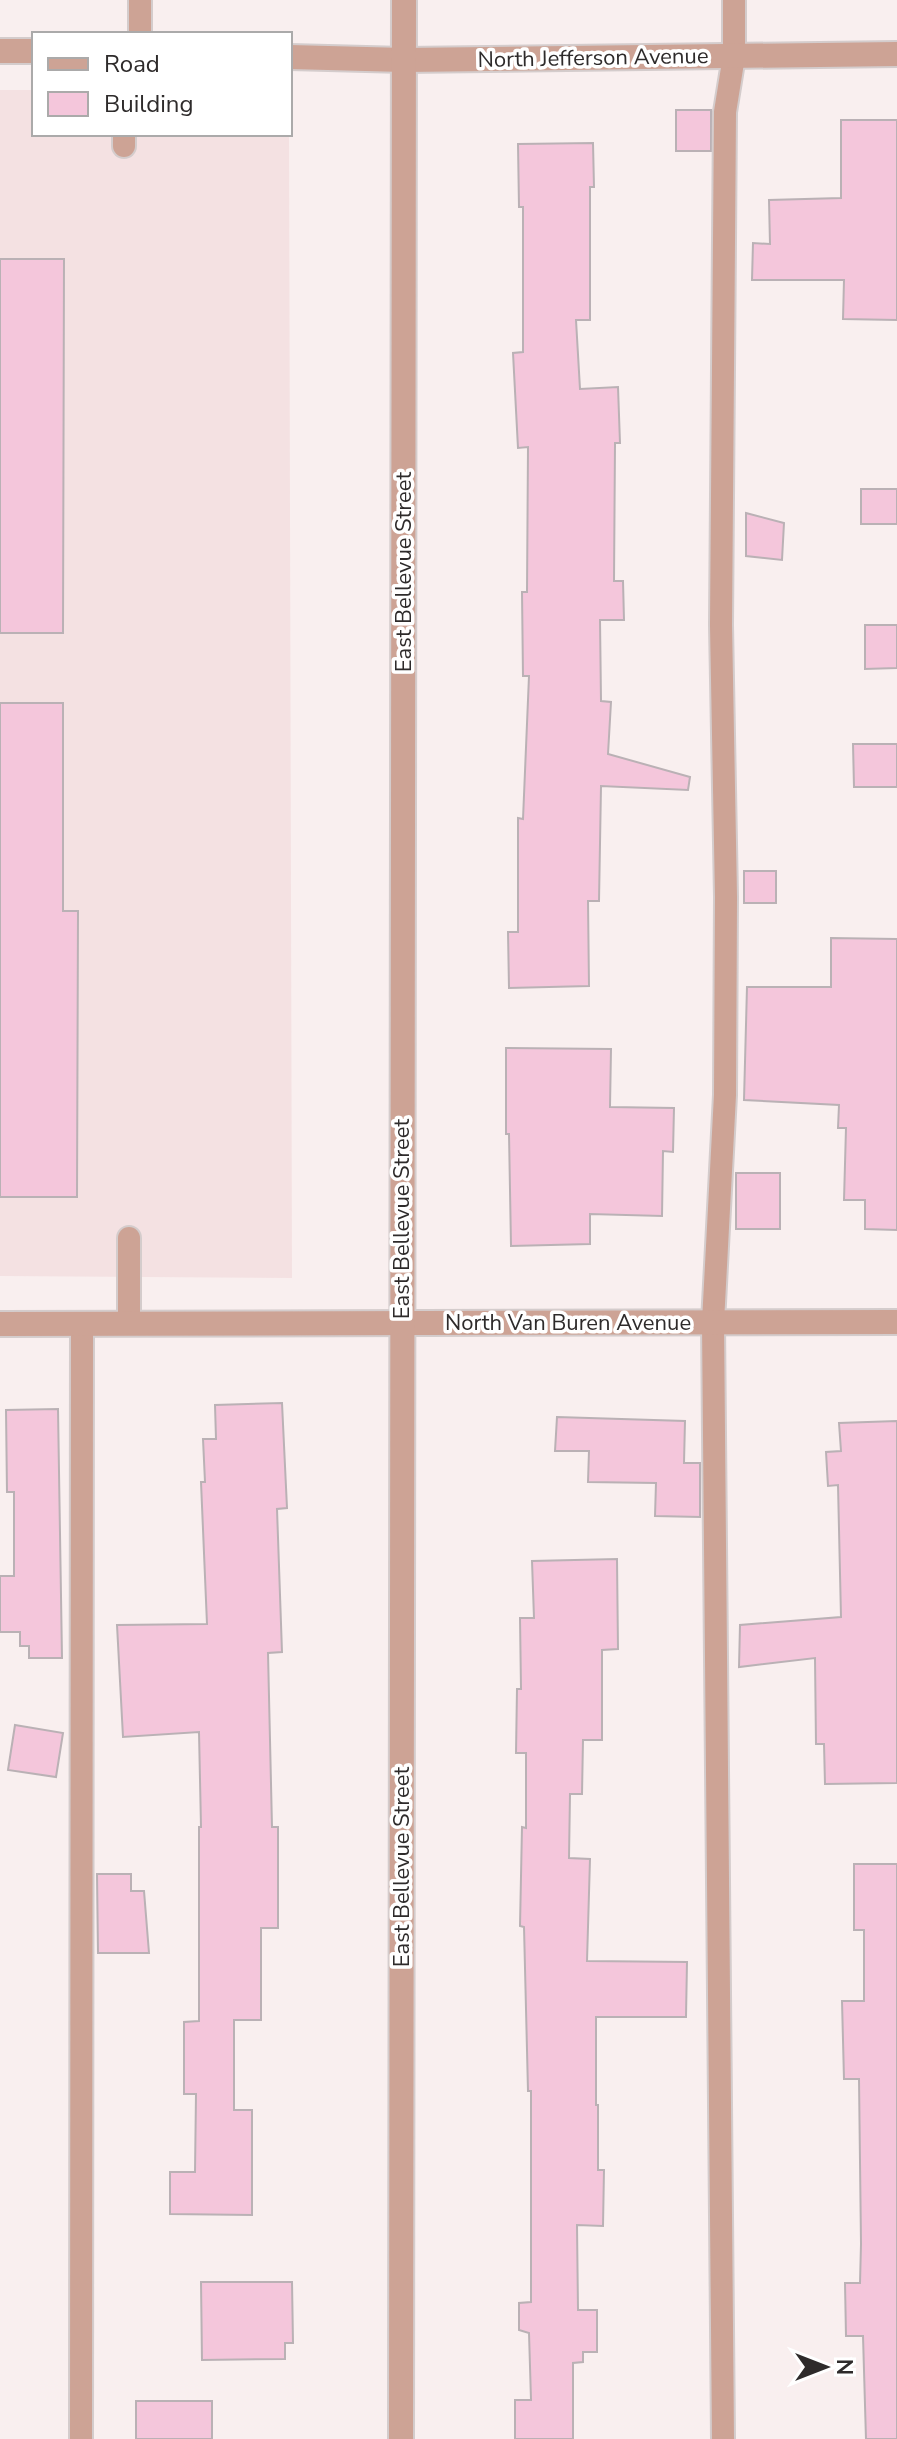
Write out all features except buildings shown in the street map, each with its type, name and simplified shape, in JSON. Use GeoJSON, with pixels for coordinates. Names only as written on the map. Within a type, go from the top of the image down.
{"type":"FeatureCollection","features":[{"type":"Feature","properties":{"kind":"street","name":"East Bellevue Street"},"geometry":{"type":"LineString","coordinates":[[401,2439],[404,0]]}},
{"type":"Feature","properties":{"kind":"street"},"geometry":{"type":"LineString","coordinates":[[0,51],[32,51]]}},
{"type":"Feature","properties":{"kind":"street","name":"North Jefferson Avenue"},"geometry":{"type":"LineString","coordinates":[[292,57],[404,60],[897,54]]}},
{"type":"Feature","properties":{"kind":"street","name":"North Van Buren Avenue"},"geometry":{"type":"LineString","coordinates":[[0,1324],[897,1322]]}},
{"type":"Feature","properties":{"kind":"lane"},"geometry":{"type":"LineString","coordinates":[[140,0],[140,32]]}},
{"type":"Feature","properties":{"kind":"lane"},"geometry":{"type":"LineString","coordinates":[[723,2439],[713,1322],[725,1080],[726,897],[721,625],[725,112],[734,56],[734,0]]}},
{"type":"Feature","properties":{"kind":"lane"},"geometry":{"type":"LineString","coordinates":[[129,1238],[129,1323]]}},
{"type":"Feature","properties":{"kind":"lane"},"geometry":{"type":"LineString","coordinates":[[81,2439],[82,1323]]}},
{"type":"Feature","properties":{"kind":"shaded area"},"geometry":{"type":"Polygon","coordinates":[[[0,90],[32,90],[32,136],[289,136],[292,1278],[0,1276],[0,90]]]}}]}
